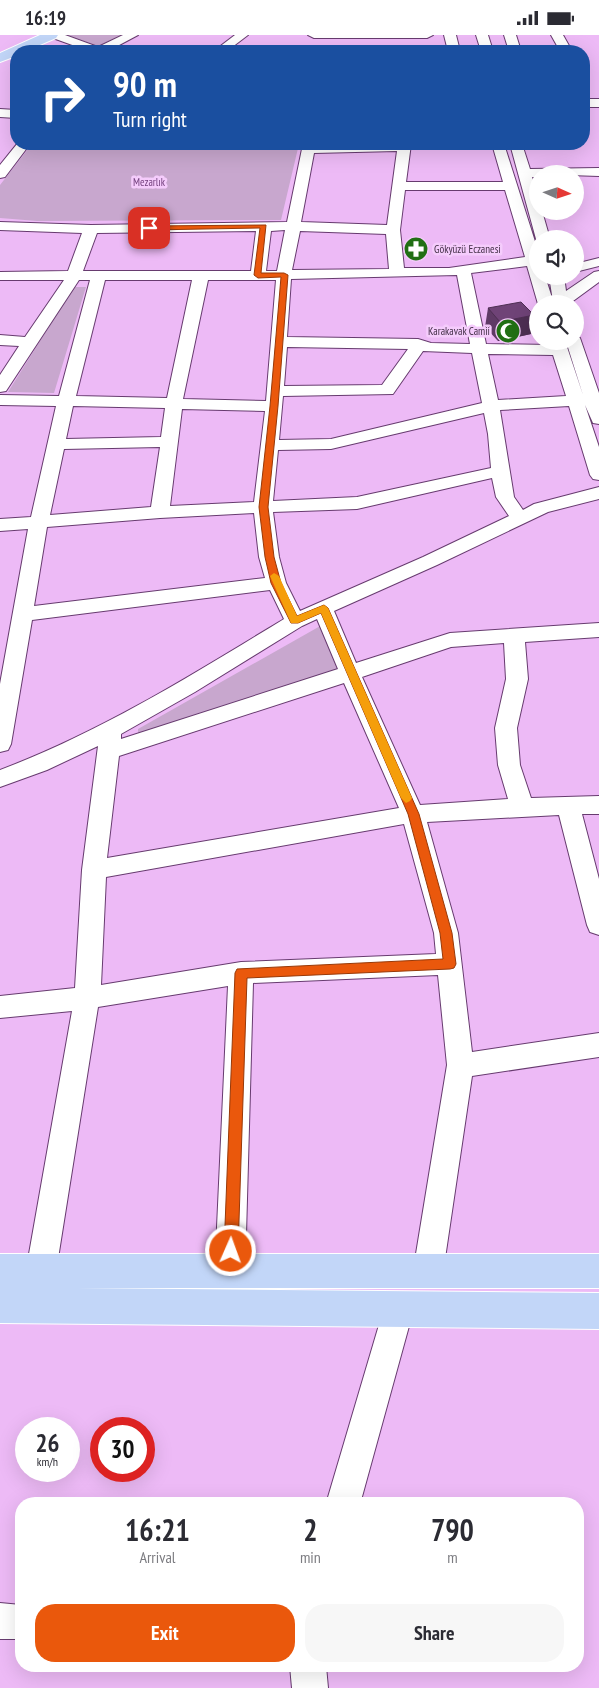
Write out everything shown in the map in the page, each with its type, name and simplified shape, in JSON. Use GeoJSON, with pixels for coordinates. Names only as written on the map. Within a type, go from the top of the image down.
{"type":"FeatureCollection","features":[{"type":"Feature","properties":{"kind":"main road"},"geometry":{"type":"LineString","coordinates":[[16,45],[52,35]]}},
{"type":"Feature","properties":{"kind":"main road"},"geometry":{"type":"LineString","coordinates":[[0,1271],[599,1271]]}},
{"type":"Feature","properties":{"kind":"main road"},"geometry":{"type":"LineString","coordinates":[[0,1305],[599,1311]]}},
{"type":"Feature","properties":{"kind":"street"},"geometry":{"type":"LineString","coordinates":[[52,35],[81,45]]}},
{"type":"Feature","properties":{"kind":"street"},"geometry":{"type":"LineString","coordinates":[[111,45],[132,35]]}},
{"type":"Feature","properties":{"kind":"street"},"geometry":{"type":"LineString","coordinates":[[228,45],[242,35]]}},
{"type":"Feature","properties":{"kind":"street"},"geometry":{"type":"LineString","coordinates":[[314,35],[336,40],[427,35]]}},
{"type":"Feature","properties":{"kind":"street"},"geometry":{"type":"LineString","coordinates":[[0,174],[19,150]]}},
{"type":"Feature","properties":{"kind":"street"},"geometry":{"type":"LineString","coordinates":[[295,621],[276,583],[269,557],[263,507],[275,399],[284,275],[308,150]]}},
{"type":"Feature","properties":{"kind":"street"},"geometry":{"type":"LineString","coordinates":[[398,273],[393,230],[404,150]]}},
{"type":"Feature","properties":{"kind":"street"},"geometry":{"type":"LineString","coordinates":[[500,150],[509,186],[529,246]]}},
{"type":"Feature","properties":{"kind":"street"},"geometry":{"type":"LineString","coordinates":[[518,150],[540,230]]}},
{"type":"Feature","properties":{"kind":"street"},"geometry":{"type":"LineString","coordinates":[[524,173],[599,172]]}},
{"type":"Feature","properties":{"kind":"street"},"geometry":{"type":"LineString","coordinates":[[399,186],[509,186]]}},
{"type":"Feature","properties":{"kind":"street"},"geometry":{"type":"LineString","coordinates":[[0,226],[91,229],[293,226],[393,230]]}},
{"type":"Feature","properties":{"kind":"street"},"geometry":{"type":"LineString","coordinates":[[258,275],[264,226]]}},
{"type":"Feature","properties":{"kind":"street"},"geometry":{"type":"LineString","coordinates":[[0,387],[74,276],[91,229]]}},
{"type":"Feature","properties":{"kind":"street"},"geometry":{"type":"LineString","coordinates":[[584,256],[599,256]]}},
{"type":"Feature","properties":{"kind":"street"},"geometry":{"type":"LineString","coordinates":[[584,266],[599,262]]}},
{"type":"Feature","properties":{"kind":"street"},"geometry":{"type":"LineString","coordinates":[[0,275],[457,273],[529,268]]}},
{"type":"Feature","properties":{"kind":"street"},"geometry":{"type":"LineString","coordinates":[[457,273],[478,349],[491,406],[505,497],[519,518]]}},
{"type":"Feature","properties":{"kind":"street"},"geometry":{"type":"LineString","coordinates":[[160,512],[174,403],[201,275]]}},
{"type":"Feature","properties":{"kind":"street"},"geometry":{"type":"LineString","coordinates":[[568,295],[599,275]]}},
{"type":"Feature","properties":{"kind":"street"},"geometry":{"type":"LineString","coordinates":[[0,745],[39,522],[66,401],[99,276]]}},
{"type":"Feature","properties":{"kind":"street"},"geometry":{"type":"LineString","coordinates":[[0,340],[29,342]]}},
{"type":"Feature","properties":{"kind":"street"},"geometry":{"type":"LineString","coordinates":[[279,342],[418,344],[429,348],[478,349],[529,346]]}},
{"type":"Feature","properties":{"kind":"street"},"geometry":{"type":"LineString","coordinates":[[0,400],[174,403],[275,399],[386,390],[413,355],[418,344]]}},
{"type":"Feature","properties":{"kind":"street"},"geometry":{"type":"LineString","coordinates":[[564,350],[575,400],[599,475]]}},
{"type":"Feature","properties":{"kind":"street"},"geometry":{"type":"LineString","coordinates":[[567,350],[596,399],[599,419]]}},
{"type":"Feature","properties":{"kind":"street"},"geometry":{"type":"LineString","coordinates":[[270,445],[331,444],[491,406],[596,399]]}},
{"type":"Feature","properties":{"kind":"street"},"geometry":{"type":"LineString","coordinates":[[56,444],[169,442]]}},
{"type":"Feature","properties":{"kind":"street"},"geometry":{"type":"LineString","coordinates":[[0,525],[160,512],[357,503],[500,471]]}},
{"type":"Feature","properties":{"kind":"street"},"geometry":{"type":"LineString","coordinates":[[40,1271],[87,998],[94,870],[110,740],[145,713],[295,621],[430,561],[541,508],[599,493]]}},
{"type":"Feature","properties":{"kind":"street"},"geometry":{"type":"LineString","coordinates":[[23,614],[276,583]]}},
{"type":"Feature","properties":{"kind":"street"},"geometry":{"type":"LineString","coordinates":[[324,608],[350,673],[413,814],[446,933],[460,1065],[428,1272]]}},
{"type":"Feature","properties":{"kind":"street"},"geometry":{"type":"LineString","coordinates":[[0,779],[110,740],[350,673],[450,639],[599,630]]}},
{"type":"Feature","properties":{"kind":"street"},"geometry":{"type":"LineString","coordinates":[[514,636],[517,679],[506,728],[509,765],[522,807]]}},
{"type":"Feature","properties":{"kind":"street"},"geometry":{"type":"LineString","coordinates":[[94,870],[413,814],[522,807],[599,805]]}},
{"type":"Feature","properties":{"kind":"street"},"geometry":{"type":"LineString","coordinates":[[568,806],[599,925]]}},
{"type":"Feature","properties":{"kind":"street"},"geometry":{"type":"LineString","coordinates":[[0,1007],[87,998],[241,973],[450,964]]}},
{"type":"Feature","properties":{"kind":"street"},"geometry":{"type":"LineString","coordinates":[[230,1271],[241,973]]}},
{"type":"Feature","properties":{"kind":"street"},"geometry":{"type":"LineString","coordinates":[[460,1065],[520,1058],[599,1045]]}},
{"type":"Feature","properties":{"kind":"street"},"geometry":{"type":"LineString","coordinates":[[345,1497],[400,1308]]}},
{"type":"Feature","properties":{"kind":"street"},"geometry":{"type":"LineString","coordinates":[[0,1621],[15,1622]]}},
{"type":"Feature","properties":{"kind":"street"},"geometry":{"type":"LineString","coordinates":[[309,1672],[310,1688]]}},
{"type":"Feature","properties":{"kind":"green space"},"geometry":{"type":"Polygon","coordinates":[[[66,35],[122,35],[100,45],[66,35]]]}},
{"type":"Feature","properties":{"kind":"green space","name":"Mezarlık"},"geometry":{"type":"Polygon","coordinates":[[[27,150],[298,150],[281,220],[37,221],[0,218],[0,185],[27,150]]]}},
{"type":"Feature","properties":{"kind":"green space"},"geometry":{"type":"Polygon","coordinates":[[[74,287],[86,287],[54,393],[8,392],[74,287]]]}},
{"type":"Feature","properties":{"kind":"green space"},"geometry":{"type":"Polygon","coordinates":[[[322,625],[341,671],[138,737],[138,729],[322,625]]]}},
{"type":"Feature","properties":{"kind":"building"},"geometry":{"type":"Polygon","coordinates":[[[521,302],[529,310],[529,316],[500,322],[488,308],[521,302]]]}},
{"type":"Feature","properties":{"kind":"slow traffic"},"geometry":{"type":"LineString","coordinates":[[274,576],[295,621],[324,608],[350,673],[406,798]]}},
{"type":"Feature","properties":{"kind":"place","name":"Gökyüzü Eczanesi"},"geometry":{"type":"Point","coordinates":[416,249]}},
{"type":"Feature","properties":{"kind":"place","name":"Karakavak Camii"},"geometry":{"type":"Point","coordinates":[508,331]}},
{"type":"Feature","properties":{"kind":"route"},"geometry":{"type":"LineString","coordinates":[[149,228],[264,226],[258,275],[284,275],[274,406],[263,507],[269,557],[276,583],[295,621],[324,608],[350,673],[413,814],[446,933],[450,964],[241,973],[231,1251]]}}]}
